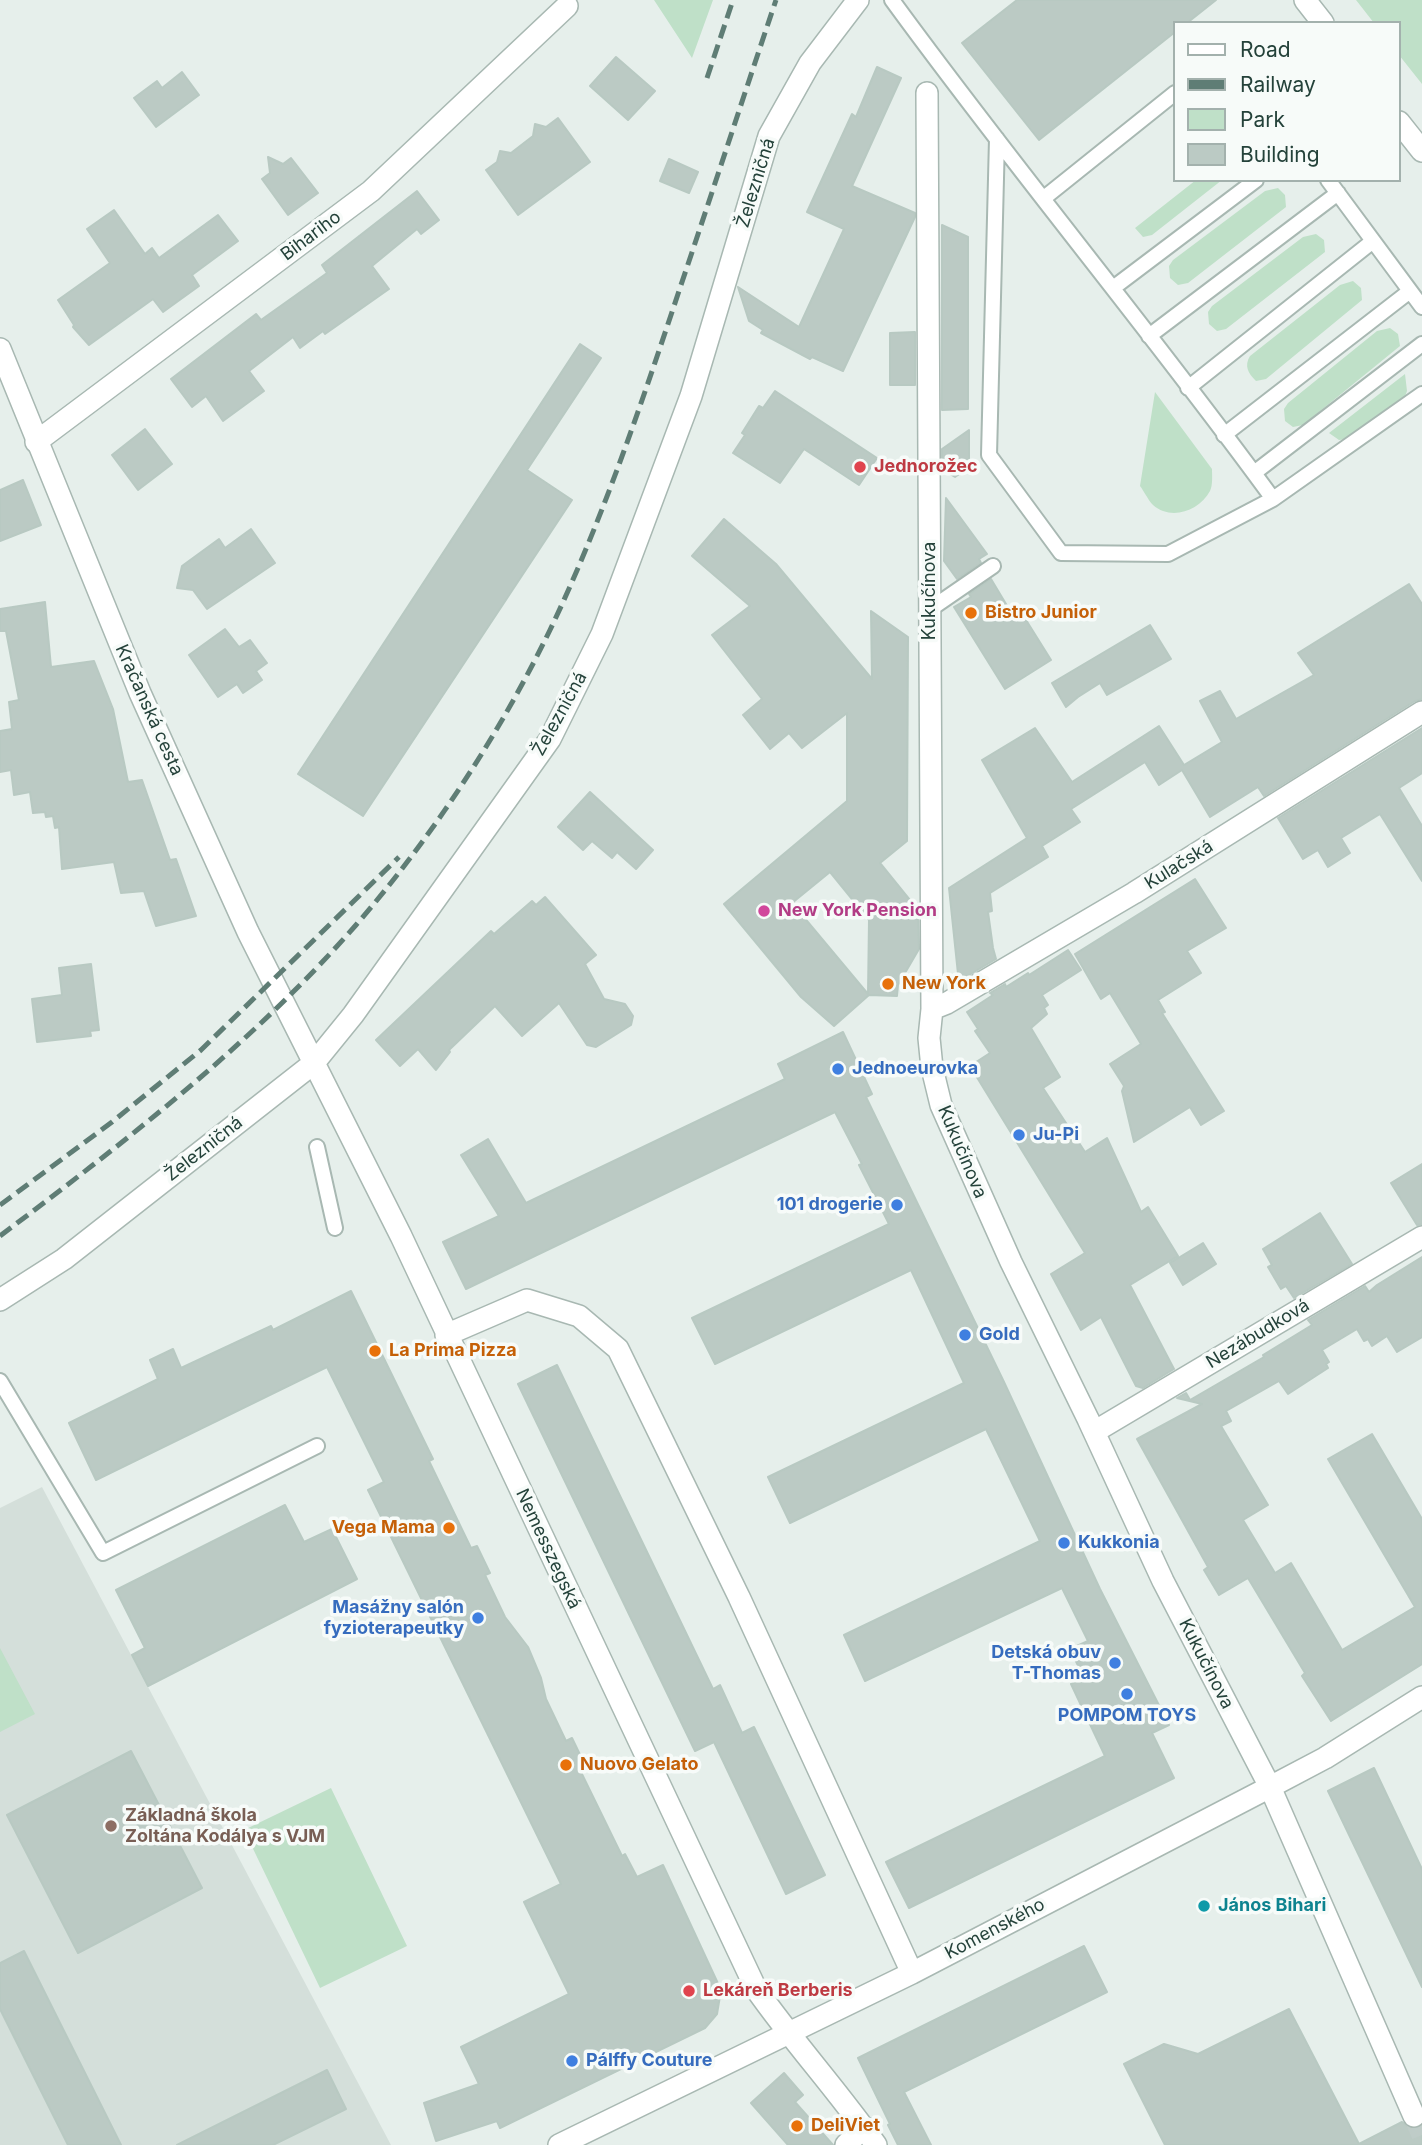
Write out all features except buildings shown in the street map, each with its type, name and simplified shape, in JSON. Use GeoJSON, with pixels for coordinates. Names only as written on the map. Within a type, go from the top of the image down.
{"type":"FeatureCollection","features":[{"type":"Feature","properties":{"kind":"street","name":"Železničná"},"geometry":{"type":"LineString","coordinates":[[0,1300],[64,1259],[314,1063],[353,1015],[550,739],[602,634],[691,396],[769,136],[810,62],[858,0]]}},
{"type":"Feature","properties":{"kind":"street"},"geometry":{"type":"LineString","coordinates":[[1305,0],[1321,21]]}},
{"type":"Feature","properties":{"kind":"street","name":"Bihariho"},"geometry":{"type":"LineString","coordinates":[[36,442],[371,191],[567,6]]}},
{"type":"Feature","properties":{"kind":"street","name":"Kukučínova"},"geometry":{"type":"LineString","coordinates":[[927,93],[932,1009],[929,1038],[932,1068],[941,1105],[1011,1262],[1163,1581],[1270,1787],[1414,2116]]}},
{"type":"Feature","properties":{"kind":"street"},"geometry":{"type":"LineString","coordinates":[[1401,125],[1422,151]]}},
{"type":"Feature","properties":{"kind":"street","name":"Kračanská cesta"},"geometry":{"type":"LineString","coordinates":[[0,349],[145,706],[248,932],[314,1063]]}},
{"type":"Feature","properties":{"kind":"street","name":"Kulačská"},"geometry":{"type":"LineString","coordinates":[[932,1009],[947,1003],[1134,893],[1422,712]]}},
{"type":"Feature","properties":{"kind":"street","name":"Nemesszegská"},"geometry":{"type":"LineString","coordinates":[[314,1063],[401,1236],[756,1989],[786,2032],[820,2069],[870,2136]]}},
{"type":"Feature","properties":{"kind":"street","name":"Nezábudková"},"geometry":{"type":"LineString","coordinates":[[1094,1432],[1422,1237]]}},
{"type":"Feature","properties":{"kind":"street"},"geometry":{"type":"LineString","coordinates":[[446,1335],[527,1300],[579,1316],[618,1349],[739,1597],[912,1973]]}},
{"type":"Feature","properties":{"kind":"street","name":"Komenského"},"geometry":{"type":"LineString","coordinates":[[559,2145],[786,2032],[912,1973],[1325,1758],[1422,1697]]}},
{"type":"Feature","properties":{"kind":"street"},"geometry":{"type":"LineString","coordinates":[[846,2145],[870,2136]]}},
{"type":"Feature","properties":{"kind":"lane"},"geometry":{"type":"LineString","coordinates":[[892,0],[953,85],[1044,198],[1273,499]]}},
{"type":"Feature","properties":{"kind":"lane"},"geometry":{"type":"LineString","coordinates":[[1044,198],[1174,94]]}},
{"type":"Feature","properties":{"kind":"lane"},"geometry":{"type":"LineString","coordinates":[[997,139],[989,455],[1061,553],[1168,554],[1273,499],[1422,394]]}},
{"type":"Feature","properties":{"kind":"lane"},"geometry":{"type":"LineString","coordinates":[[1113,288],[1252,182]]}},
{"type":"Feature","properties":{"kind":"lane"},"geometry":{"type":"LineString","coordinates":[[1329,182],[1422,307]]}},
{"type":"Feature","properties":{"kind":"lane"},"geometry":{"type":"LineString","coordinates":[[1149,335],[1338,194]]}},
{"type":"Feature","properties":{"kind":"lane"},"geometry":{"type":"LineString","coordinates":[[1188,388],[1373,241]]}},
{"type":"Feature","properties":{"kind":"lane"},"geometry":{"type":"LineString","coordinates":[[1224,435],[1410,291]]}},
{"type":"Feature","properties":{"kind":"lane"},"geometry":{"type":"LineString","coordinates":[[1254,473],[1422,344]]}},
{"type":"Feature","properties":{"kind":"lane"},"geometry":{"type":"LineString","coordinates":[[929,610],[993,566]]}},
{"type":"Feature","properties":{"kind":"lane"},"geometry":{"type":"LineString","coordinates":[[317,1147],[335,1228]]}},
{"type":"Feature","properties":{"kind":"lane"},"geometry":{"type":"LineString","coordinates":[[0,1381],[103,1553],[317,1446]]}},
{"type":"Feature","properties":{"kind":"shaded area","name":"Základná škola Zoltána Kodálya s VJM"},"geometry":{"type":"Polygon","coordinates":[[[42,1487],[391,2145],[0,2145],[0,1508],[42,1487]]]}},
{"type":"Feature","properties":{"kind":"green space"},"geometry":{"type":"Polygon","coordinates":[[[654,0],[713,0],[692,58],[654,0]]]}},
{"type":"Feature","properties":{"kind":"green space"},"geometry":{"type":"Polygon","coordinates":[[[1356,0],[1422,0],[1422,84],[1401,58],[1401,21],[1372,21],[1356,0]]]}},
{"type":"Feature","properties":{"kind":"green space"},"geometry":{"type":"Polygon","coordinates":[[[1193,182],[1219,182],[1152,235],[1143,237],[1135,228],[1193,182]]]}},
{"type":"Feature","properties":{"kind":"green space"},"geometry":{"type":"Polygon","coordinates":[[[1278,188],[1285,195],[1286,207],[1188,283],[1178,285],[1170,278],[1169,266],[1173,260],[1265,191],[1278,188]]]}},
{"type":"Feature","properties":{"kind":"green space"},"geometry":{"type":"Polygon","coordinates":[[[1316,234],[1324,240],[1325,252],[1226,329],[1217,331],[1209,324],[1208,312],[1212,306],[1303,237],[1316,234]]]}},
{"type":"Feature","properties":{"kind":"green space"},"geometry":{"type":"Polygon","coordinates":[[[1353,281],[1361,288],[1362,300],[1266,379],[1256,381],[1248,369],[1250,356],[1340,285],[1353,281]]]}},
{"type":"Feature","properties":{"kind":"green space"},"geometry":{"type":"Polygon","coordinates":[[[1390,328],[1398,334],[1400,346],[1303,425],[1293,427],[1285,421],[1284,409],[1288,403],[1377,331],[1390,328]]]}},
{"type":"Feature","properties":{"kind":"green space"},"geometry":{"type":"Polygon","coordinates":[[[1405,374],[1407,391],[1403,402],[1346,439],[1339,440],[1329,433],[1405,374]]]}},
{"type":"Feature","properties":{"kind":"green space"},"geometry":{"type":"Polygon","coordinates":[[[1155,392],[1212,469],[1212,483],[1205,498],[1192,508],[1176,513],[1160,510],[1151,503],[1140,486],[1155,392]]]}},
{"type":"Feature","properties":{"kind":"green space"},"geometry":{"type":"Polygon","coordinates":[[[0,1648],[35,1714],[0,1732],[0,1648]]]}},
{"type":"Feature","properties":{"kind":"green space"},"geometry":{"type":"Polygon","coordinates":[[[331,1788],[407,1946],[320,1988],[244,1830],[331,1788]]]}},
{"type":"Feature","properties":{"kind":"tunnel"},"geometry":{"type":"LineString","coordinates":[[1414,2116],[1422,2135]]}},
{"type":"Feature","properties":{"kind":"railway"},"geometry":{"type":"LineString","coordinates":[[707,78],[733,0]]}},
{"type":"Feature","properties":{"kind":"railway"},"geometry":{"type":"LineString","coordinates":[[0,1236],[186,1090],[231,1051],[316,969],[412,856],[487,746],[550,630],[621,460],[776,0]]}},
{"type":"Feature","properties":{"kind":"railway"},"geometry":{"type":"LineString","coordinates":[[0,1205],[112,1122],[201,1050],[399,857]]}},
{"type":"Feature","properties":{"kind":"place","name":"Jednorožec"},"geometry":{"type":"Point","coordinates":[860,467]}},
{"type":"Feature","properties":{"kind":"place","name":"Bistro Junior"},"geometry":{"type":"Point","coordinates":[971,613]}},
{"type":"Feature","properties":{"kind":"place","name":"New York Pension"},"geometry":{"type":"Point","coordinates":[764,911]}},
{"type":"Feature","properties":{"kind":"place","name":"New York"},"geometry":{"type":"Point","coordinates":[888,984]}},
{"type":"Feature","properties":{"kind":"place","name":"Jednoeurovka"},"geometry":{"type":"Point","coordinates":[838,1069]}},
{"type":"Feature","properties":{"kind":"place","name":"Ju-Pi"},"geometry":{"type":"Point","coordinates":[1019,1135]}},
{"type":"Feature","properties":{"kind":"place","name":"101 drogerie"},"geometry":{"type":"Point","coordinates":[897,1205]}},
{"type":"Feature","properties":{"kind":"place","name":"Gold"},"geometry":{"type":"Point","coordinates":[965,1335]}},
{"type":"Feature","properties":{"kind":"place","name":"La Prima Pizza"},"geometry":{"type":"Point","coordinates":[375,1351]}},
{"type":"Feature","properties":{"kind":"place","name":"Vega Mama"},"geometry":{"type":"Point","coordinates":[449,1528]}},
{"type":"Feature","properties":{"kind":"place","name":"Kukkonia"},"geometry":{"type":"Point","coordinates":[1064,1543]}},
{"type":"Feature","properties":{"kind":"place","name":"Masážny salón fyzioterapeutky"},"geometry":{"type":"Point","coordinates":[478,1618]}},
{"type":"Feature","properties":{"kind":"place","name":"Detská obuv T-Thomas"},"geometry":{"type":"Point","coordinates":[1115,1663]}},
{"type":"Feature","properties":{"kind":"place","name":"POMPOM TOYS"},"geometry":{"type":"Point","coordinates":[1127,1694]}},
{"type":"Feature","properties":{"kind":"place","name":"Nuovo Gelato"},"geometry":{"type":"Point","coordinates":[566,1765]}},
{"type":"Feature","properties":{"kind":"place","name":"Základná škola Zoltána Kodálya s VJM"},"geometry":{"type":"Point","coordinates":[111,1826]}},
{"type":"Feature","properties":{"kind":"place","name":"János Bihari"},"geometry":{"type":"Point","coordinates":[1204,1906]}},
{"type":"Feature","properties":{"kind":"place","name":"Lekáreň Berberis"},"geometry":{"type":"Point","coordinates":[689,1991]}},
{"type":"Feature","properties":{"kind":"place","name":"Pálffy Couture"},"geometry":{"type":"Point","coordinates":[572,2061]}},
{"type":"Feature","properties":{"kind":"place","name":"DeliViet"},"geometry":{"type":"Point","coordinates":[797,2126]}}]}
